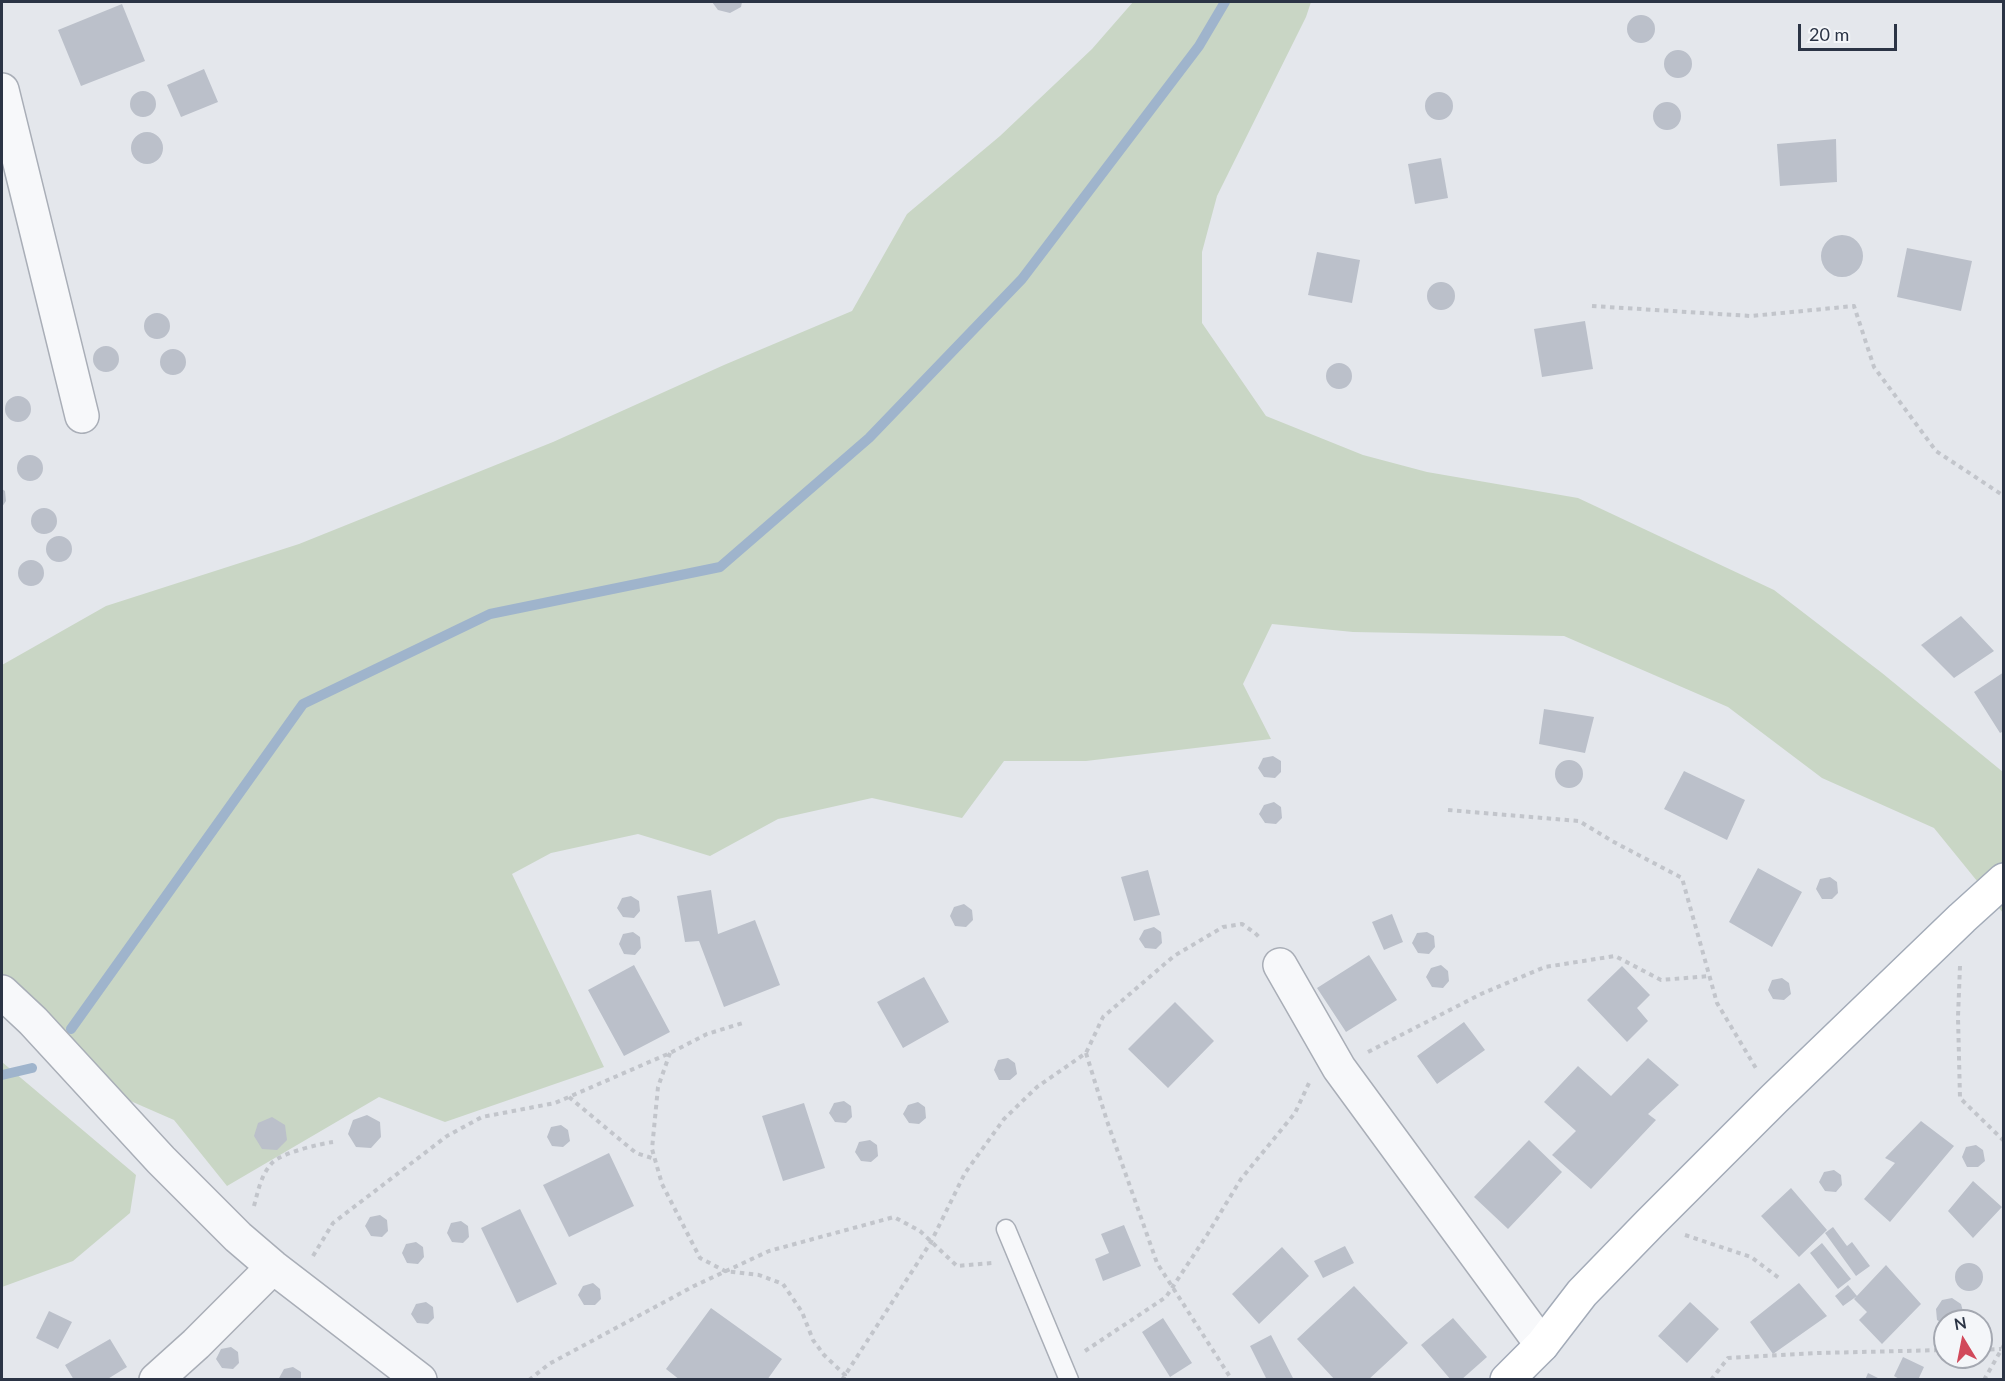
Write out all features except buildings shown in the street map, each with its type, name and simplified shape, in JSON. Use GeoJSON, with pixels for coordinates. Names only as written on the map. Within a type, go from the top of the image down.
{"type":"FeatureCollection","features":[{"type":"Feature","properties":{"kind":"main road"},"geometry":{"type":"LineString","coordinates":[[1507,1380],[1542,1345],[1582,1293],[1650,1223],[1774,1099],[2004,880]]}},
{"type":"Feature","properties":{"kind":"street"},"geometry":{"type":"LineString","coordinates":[[2,90],[82,416]]}},
{"type":"Feature","properties":{"kind":"street"},"geometry":{"type":"LineString","coordinates":[[1280,965],[1339,1068],[1542,1345]]}},
{"type":"Feature","properties":{"kind":"street"},"geometry":{"type":"LineString","coordinates":[[2,992],[33,1020],[161,1160],[229,1228],[273,1267],[420,1380]]}},
{"type":"Feature","properties":{"kind":"street"},"geometry":{"type":"LineString","coordinates":[[156,1380],[196,1344],[273,1267]]}},
{"type":"Feature","properties":{"kind":"lane"},"geometry":{"type":"LineString","coordinates":[[1006,1229],[1066,1373]]}},
{"type":"Feature","properties":{"kind":"path"},"geometry":{"type":"LineString","coordinates":[[1592,306],[1751,316],[1854,306],[1874,367],[1936,451],[2004,496]]}},
{"type":"Feature","properties":{"kind":"path"},"geometry":{"type":"LineString","coordinates":[[1448,810],[1579,820],[1612,841],[1682,878],[1717,1003],[1774,1099]]}},
{"type":"Feature","properties":{"kind":"path"},"geometry":{"type":"LineString","coordinates":[[1962,918],[1958,1017],[1960,1098],[2004,1141]]}},
{"type":"Feature","properties":{"kind":"path"},"geometry":{"type":"LineString","coordinates":[[670,1053],[658,1087],[652,1149],[662,1184],[700,1258],[725,1271],[759,1275],[783,1284],[802,1312],[813,1341],[844,1378],[931,1242],[965,1173],[1004,1119],[1037,1087],[1086,1053],[1103,1017],[1174,956],[1223,927],[1242,924],[1256,933],[1280,965]]}},
{"type":"Feature","properties":{"kind":"path"},"geometry":{"type":"LineString","coordinates":[[1066,1373],[1166,1297],[1241,1179],[1295,1113],[1313,1073],[1339,1068],[1481,994],[1545,967],[1615,956],[1661,980],[1710,976]]}},
{"type":"Feature","properties":{"kind":"path"},"geometry":{"type":"LineString","coordinates":[[299,1287],[312,1258],[333,1223],[447,1136],[482,1117],[569,1097],[670,1053],[707,1034],[746,1022]]}},
{"type":"Feature","properties":{"kind":"path"},"geometry":{"type":"LineString","coordinates":[[1086,1053],[1107,1121],[1157,1263],[1232,1380]]}},
{"type":"Feature","properties":{"kind":"path"},"geometry":{"type":"LineString","coordinates":[[569,1097],[636,1153],[655,1159]]}},
{"type":"Feature","properties":{"kind":"path"},"geometry":{"type":"LineString","coordinates":[[229,1228],[254,1208],[259,1184],[273,1162],[316,1145],[333,1142]]}},
{"type":"Feature","properties":{"kind":"path"},"geometry":{"type":"LineString","coordinates":[[529,1380],[549,1364],[725,1271],[770,1251],[894,1217],[920,1231],[957,1266],[1018,1260]]}},
{"type":"Feature","properties":{"kind":"path"},"geometry":{"type":"LineString","coordinates":[[1650,1223],[1751,1257],[1779,1278]]}},
{"type":"Feature","properties":{"kind":"path"},"geometry":{"type":"LineString","coordinates":[[1984,1380],[2002,1347]]}},
{"type":"Feature","properties":{"kind":"path"},"geometry":{"type":"LineString","coordinates":[[1711,1380],[1728,1358],[1933,1350]]}},
{"type":"Feature","properties":{"kind":"green space"},"geometry":{"type":"Polygon","coordinates":[[[1133,2],[1311,2],[1306,17],[1217,196],[1202,252],[1202,323],[1266,416],[1363,455],[1427,472],[1578,498],[1774,590],[1882,673],[2003,772],[2003,913],[1934,828],[1822,778],[1728,707],[1564,636],[1353,632],[1272,624],[1243,684],[1271,739],[1086,761],[1004,761],[962,818],[872,798],[778,819],[710,856],[638,834],[551,853],[512,874],[604,1067],[445,1122],[379,1097],[227,1186],[174,1120],[87,1082],[2,988],[2,665],[106,606],[299,544],[553,442],[724,365],[852,311],[907,214],[1000,136],[1092,49],[1133,2]]]}},
{"type":"Feature","properties":{"kind":"green space"},"geometry":{"type":"Polygon","coordinates":[[[2,1062],[136,1175],[130,1213],[73,1261],[2,1287],[2,1062]]]}},
{"type":"Feature","properties":{"kind":"waterway"},"geometry":{"type":"LineString","coordinates":[[71,1029],[303,704],[490,614],[720,567],[869,438],[1022,279],[1199,46],[1225,2]]}},
{"type":"Feature","properties":{"kind":"waterway"},"geometry":{"type":"LineString","coordinates":[[2,1075],[32,1068]]}}]}
